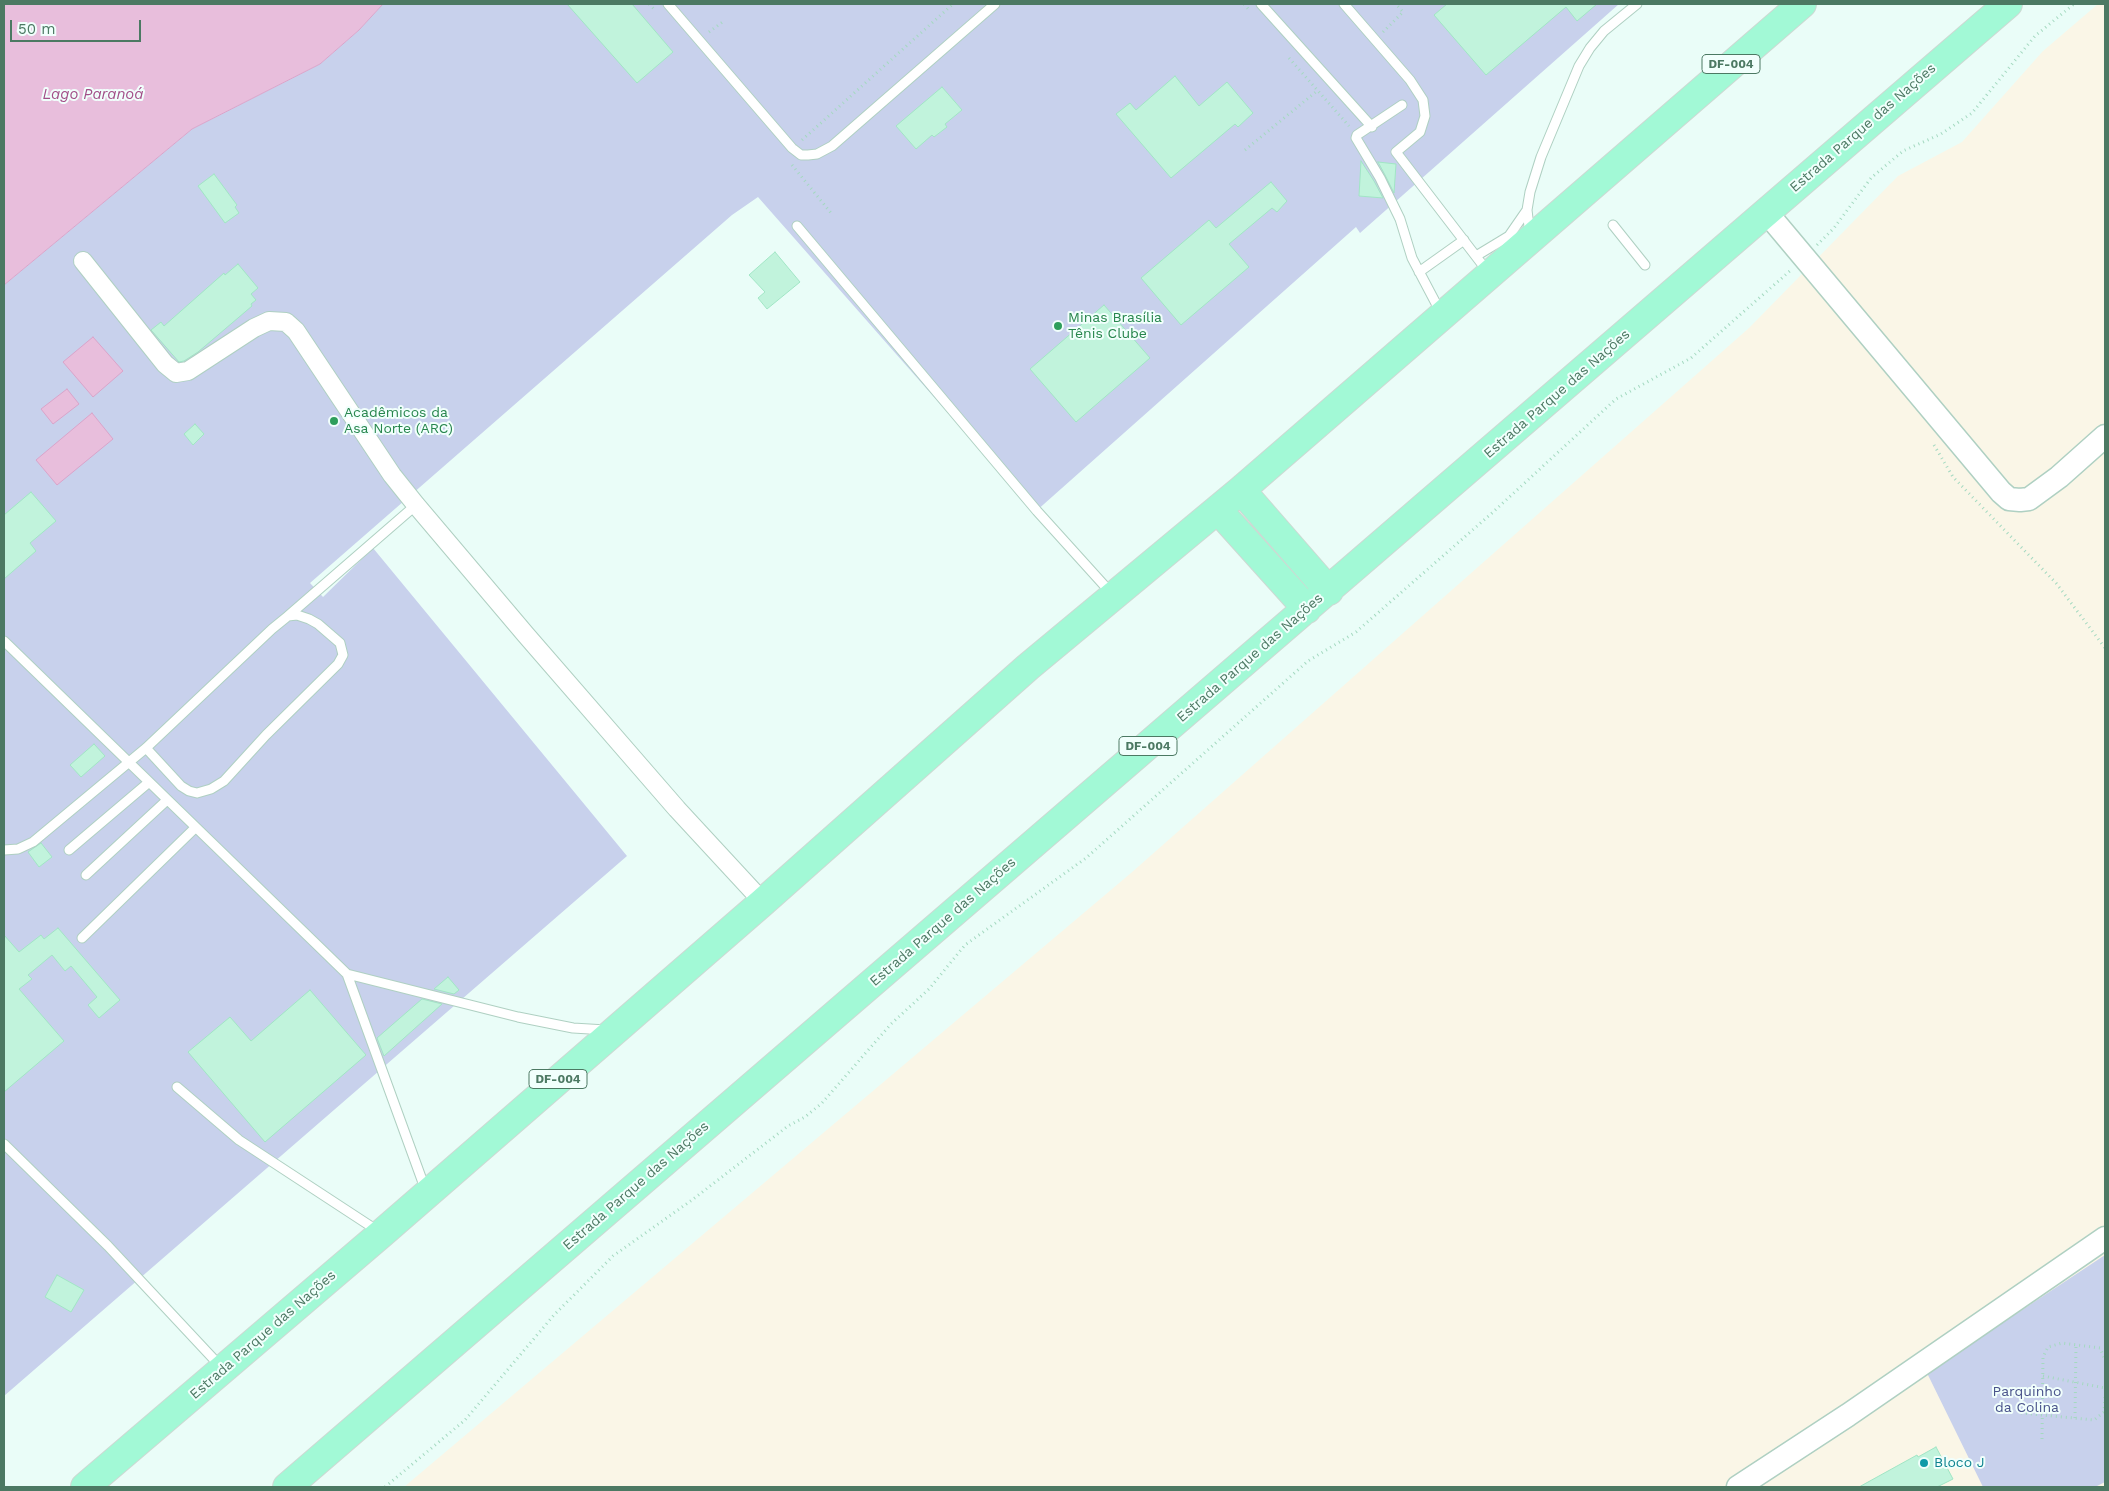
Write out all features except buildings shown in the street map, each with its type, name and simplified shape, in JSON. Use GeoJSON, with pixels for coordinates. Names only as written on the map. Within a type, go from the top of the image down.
{"type":"FeatureCollection","features":[{"type":"Feature","properties":{"kind":"highway","name":"Estrada Parque das Nações"},"geometry":{"type":"LineString","coordinates":[[85,1487],[381,1234],[763,902],[1028,667],[1218,510],[1442,316],[1483,265],[1530,239],[1802,4]]}},
{"type":"Feature","properties":{"kind":"highway","name":"Estrada Parque das Nações"},"geometry":{"type":"LineString","coordinates":[[287,1487],[2008,4]]}},
{"type":"Feature","properties":{"kind":"highway"},"geometry":{"type":"LineString","coordinates":[[1241,490],[1329,591]]}},
{"type":"Feature","properties":{"kind":"highway"},"geometry":{"type":"LineString","coordinates":[[1218,510],[1307,609]]}},
{"type":"Feature","properties":{"kind":"street"},"geometry":{"type":"LineString","coordinates":[[1766,213],[2001,492],[2009,499],[2029,499],[2105,436]]}},
{"type":"Feature","properties":{"kind":"street"},"geometry":{"type":"LineString","coordinates":[[83,261],[165,364],[176,373],[188,371],[268,321],[286,322],[296,331],[392,474],[416,505],[677,809],[763,902]]}},
{"type":"Feature","properties":{"kind":"street"},"geometry":{"type":"LineString","coordinates":[[1738,1487],[2105,1238]]}},
{"type":"Feature","properties":{"kind":"lane"},"geometry":{"type":"LineString","coordinates":[[668,4],[792,148],[801,155],[808,155],[817,154],[832,146],[995,4]]}},
{"type":"Feature","properties":{"kind":"lane"},"geometry":{"type":"LineString","coordinates":[[1261,4],[1372,127]]}},
{"type":"Feature","properties":{"kind":"lane"},"geometry":{"type":"LineString","coordinates":[[1344,4],[1410,80],[1423,100],[1425,116],[1420,132],[1396,152],[1483,265],[1509,236],[1527,210]]}},
{"type":"Feature","properties":{"kind":"lane"},"geometry":{"type":"LineString","coordinates":[[1530,239],[1527,210],[1530,192],[1541,157],[1579,66],[1590,48],[1604,32],[1637,4]]}},
{"type":"Feature","properties":{"kind":"lane"},"geometry":{"type":"LineString","coordinates":[[1402,105],[1372,127],[1357,135],[1358,142],[1380,178],[1400,219],[1412,258],[1442,316]]}},
{"type":"Feature","properties":{"kind":"lane"},"geometry":{"type":"LineString","coordinates":[[1613,225],[1645,265]]}},
{"type":"Feature","properties":{"kind":"lane"},"geometry":{"type":"LineString","coordinates":[[796,226],[1036,511],[1114,596]]}},
{"type":"Feature","properties":{"kind":"lane"},"geometry":{"type":"LineString","coordinates":[[1419,272],[1464,240]]}},
{"type":"Feature","properties":{"kind":"lane"},"geometry":{"type":"LineString","coordinates":[[4,850],[18,849],[33,842],[127,764],[272,629],[416,505]]}},
{"type":"Feature","properties":{"kind":"lane"},"geometry":{"type":"LineString","coordinates":[[146,748],[181,786],[189,790],[197,793],[211,789],[224,781],[266,735],[342,659],[340,643],[318,624],[297,615],[288,616]]}},
{"type":"Feature","properties":{"kind":"lane"},"geometry":{"type":"LineString","coordinates":[[4,642],[127,764],[347,974],[427,1194]]}},
{"type":"Feature","properties":{"kind":"lane"},"geometry":{"type":"LineString","coordinates":[[69,850],[148,783]]}},
{"type":"Feature","properties":{"kind":"lane"},"geometry":{"type":"LineString","coordinates":[[86,875],[166,801]]}},
{"type":"Feature","properties":{"kind":"lane"},"geometry":{"type":"LineString","coordinates":[[82,938],[195,828]]}},
{"type":"Feature","properties":{"kind":"lane"},"geometry":{"type":"LineString","coordinates":[[347,974],[540,1022],[613,1031]]}},
{"type":"Feature","properties":{"kind":"lane"},"geometry":{"type":"LineString","coordinates":[[177,1087],[239,1140],[381,1234]]}},
{"type":"Feature","properties":{"kind":"lane"},"geometry":{"type":"LineString","coordinates":[[4,1144],[108,1246],[223,1369]]}},
{"type":"Feature","properties":{"kind":"path"},"geometry":{"type":"LineString","coordinates":[[794,134],[800,142],[954,4]]}},
{"type":"Feature","properties":{"kind":"path"},"geometry":{"type":"LineString","coordinates":[[1244,4],[1256,18]]}},
{"type":"Feature","properties":{"kind":"path"},"geometry":{"type":"LineString","coordinates":[[1375,40],[1403,12],[1396,4]]}},
{"type":"Feature","properties":{"kind":"path"},"geometry":{"type":"LineString","coordinates":[[385,1487],[465,1420],[554,1315],[613,1256],[692,1200],[788,1126],[805,1117],[822,1103],[891,1024],[929,989],[965,946],[1086,858],[1308,661],[1356,632],[1492,513],[1616,399],[1691,358],[1805,258],[1834,228],[1871,178],[1903,151],[1941,134],[1972,113],[2035,36],[2074,4]]}},
{"type":"Feature","properties":{"kind":"path"},"geometry":{"type":"LineString","coordinates":[[702,28],[707,34],[724,21]]}},
{"type":"Feature","properties":{"kind":"path"},"geometry":{"type":"LineString","coordinates":[[1287,54],[1357,135]]}},
{"type":"Feature","properties":{"kind":"path"},"geometry":{"type":"LineString","coordinates":[[1245,150],[1317,90]]}},
{"type":"Feature","properties":{"kind":"path"},"geometry":{"type":"LineString","coordinates":[[1934,413],[1927,434],[1953,477],[2056,583],[2105,648]]}},
{"type":"Feature","properties":{"kind":"path"},"geometry":{"type":"LineString","coordinates":[[2042,1439],[2043,1357],[2048,1347],[2062,1343],[2100,1348],[2105,1360]]}},
{"type":"Feature","properties":{"kind":"path"},"geometry":{"type":"LineString","coordinates":[[2075,1418],[2076,1345]]}},
{"type":"Feature","properties":{"kind":"path"},"geometry":{"type":"LineString","coordinates":[[2043,1376],[2105,1388]]}},
{"type":"Feature","properties":{"kind":"path"},"geometry":{"type":"LineString","coordinates":[[2021,1413],[2094,1420],[2104,1412],[2105,1397]]}},
{"type":"Feature","properties":{"kind":"shaded area"},"geometry":{"type":"Polygon","coordinates":[[[2098,4],[2105,4],[2105,1487],[404,1487],[1131,873],[1749,328],[1898,176],[1962,142],[2043,51],[2098,4]]]}},
{"type":"Feature","properties":{"kind":"green space"},"geometry":{"type":"Polygon","coordinates":[[[383,4],[1619,4],[1360,233],[1356,227],[1035,512],[758,197],[732,215],[310,583],[323,597],[373,548],[627,856],[4,1396],[4,285],[192,129],[320,64],[359,30],[383,4]]]}},
{"type":"Feature","properties":{"kind":"green space","name":"Parquinho da Colina"},"geometry":{"type":"Polygon","coordinates":[[[2105,1255],[2105,1482],[2095,1487],[1983,1487],[1927,1373],[2105,1255]]]}},
{"type":"Feature","properties":{"kind":"water","name":"Lago Paranoá"},"geometry":{"type":"Polygon","coordinates":[[[4,4],[383,4],[359,30],[320,64],[192,129],[4,285],[4,4]]]}},
{"type":"Feature","properties":{"kind":"water"},"geometry":{"type":"Polygon","coordinates":[[[93,337],[123,371],[93,397],[63,362],[93,337]]]}},
{"type":"Feature","properties":{"kind":"water"},"geometry":{"type":"Polygon","coordinates":[[[67,389],[79,404],[53,424],[41,409],[67,389]]]}},
{"type":"Feature","properties":{"kind":"water"},"geometry":{"type":"Polygon","coordinates":[[[92,413],[113,439],[57,485],[36,460],[92,413]]]}},
{"type":"Feature","properties":{"kind":"place","name":"Minas Brasília Tênis Clube"},"geometry":{"type":"Point","coordinates":[1058,326]}},
{"type":"Feature","properties":{"kind":"place","name":"Acadêmicos da Asa Norte (ARC)"},"geometry":{"type":"Point","coordinates":[334,421]}},
{"type":"Feature","properties":{"kind":"place","name":"Bloco J"},"geometry":{"type":"Point","coordinates":[1924,1463]}}]}
